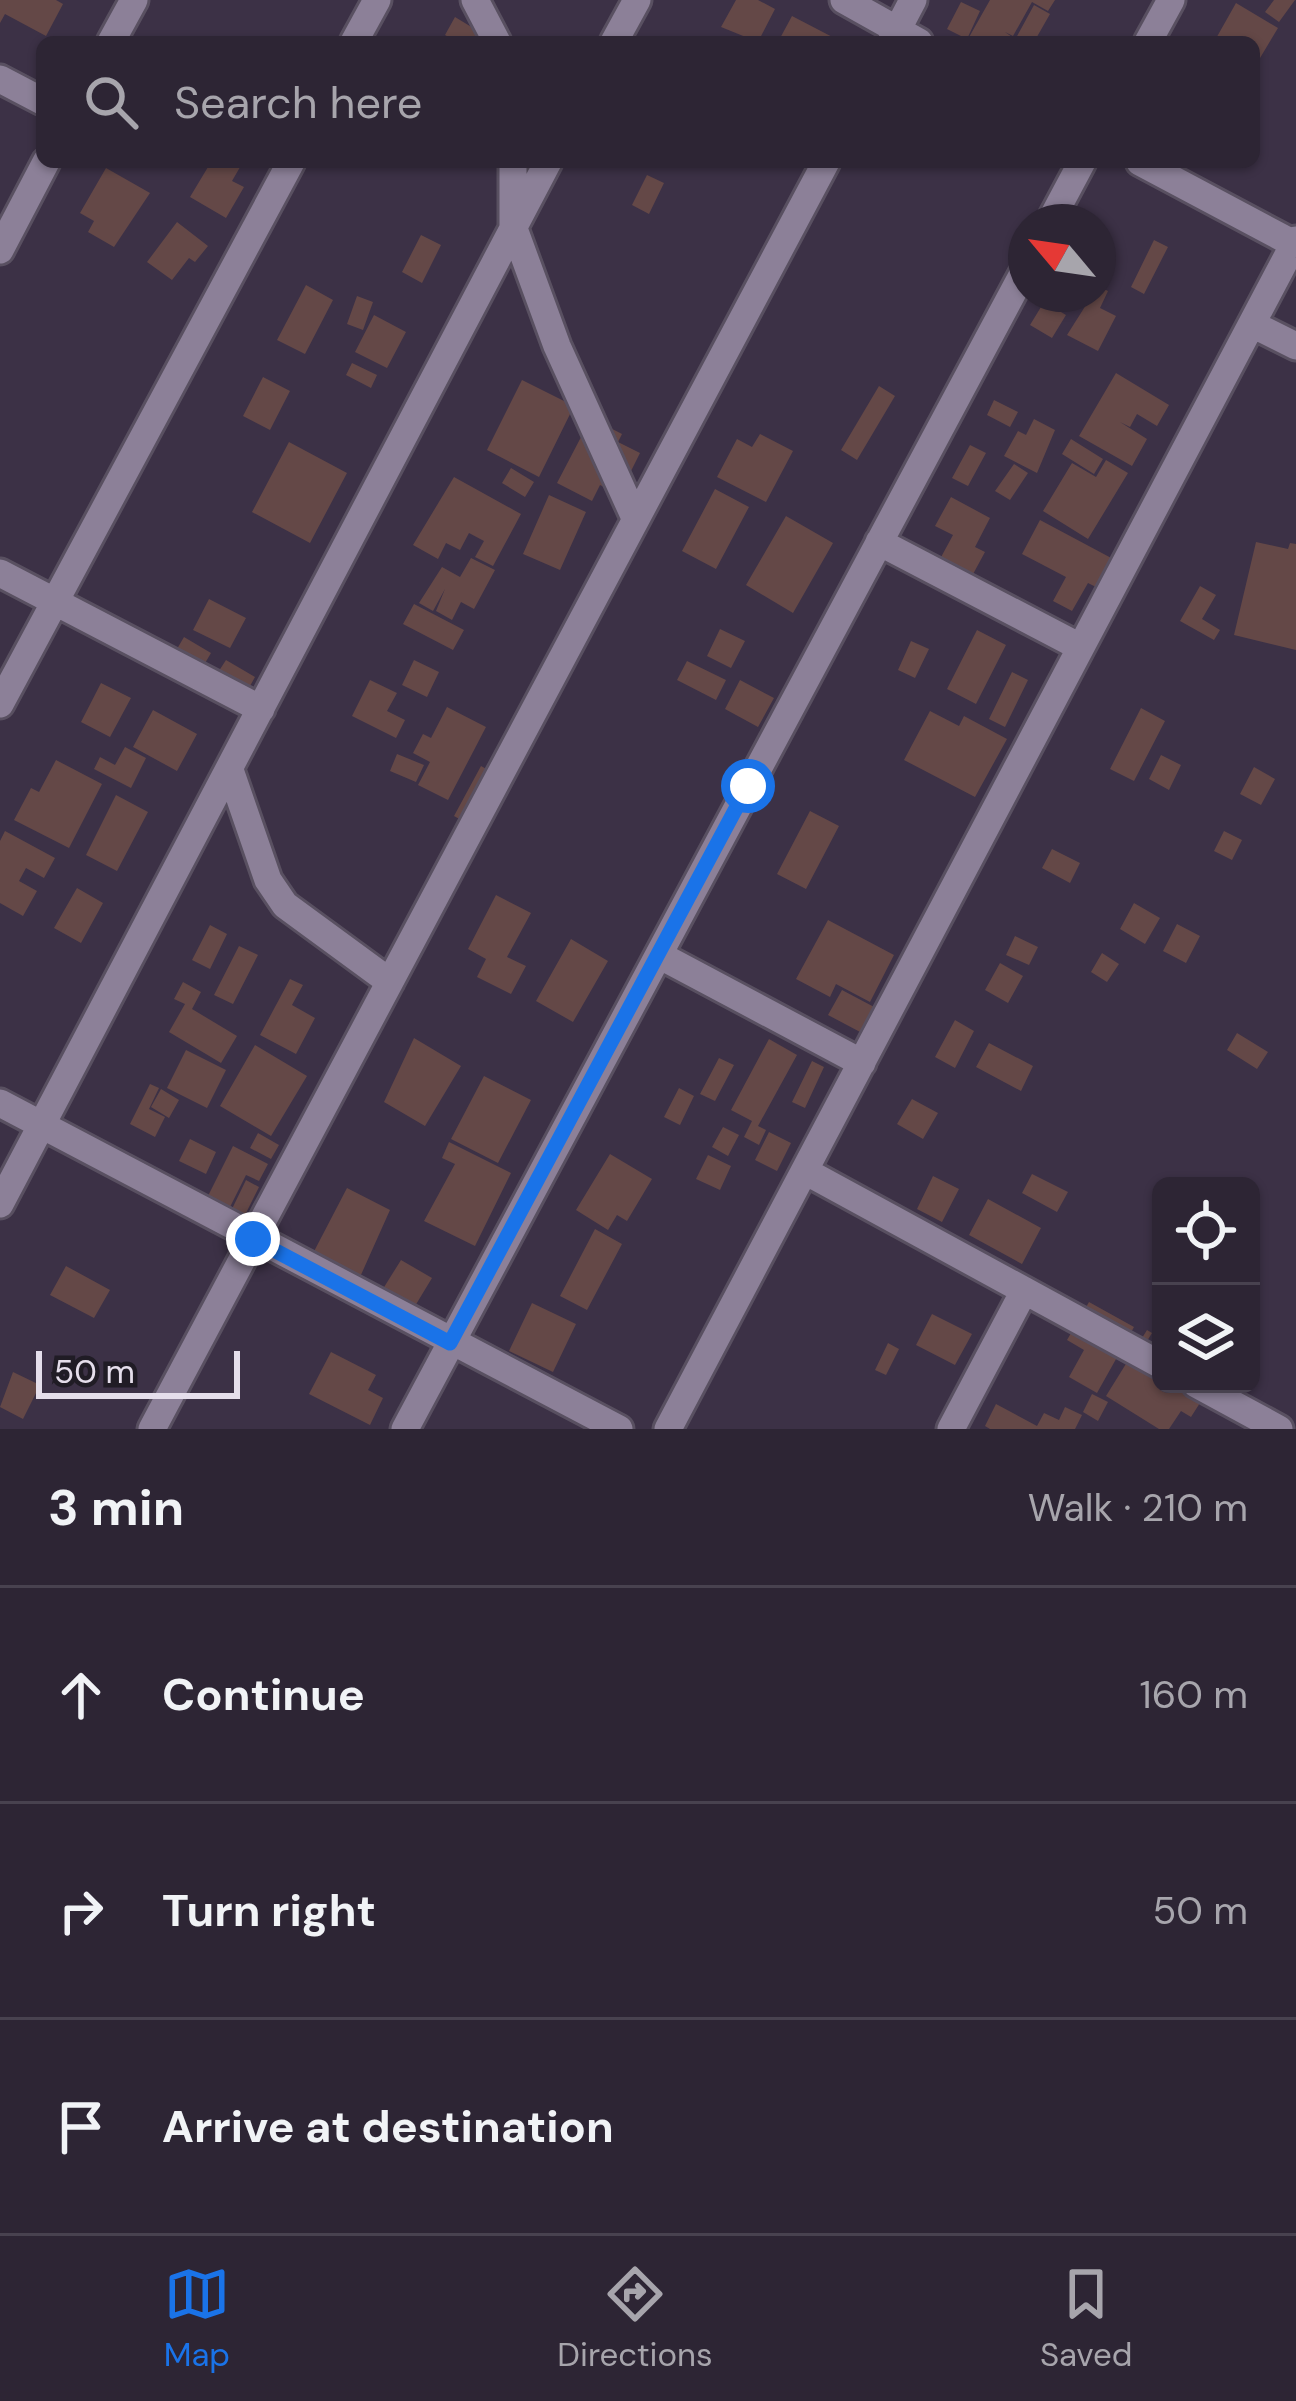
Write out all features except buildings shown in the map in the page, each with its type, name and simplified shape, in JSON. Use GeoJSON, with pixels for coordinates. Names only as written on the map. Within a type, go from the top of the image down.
{"type":"FeatureCollection","features":[{"type":"Feature","properties":{"kind":"street"},"geometry":{"type":"LineString","coordinates":[[114,36],[134,0]]}},
{"type":"Feature","properties":{"kind":"street"},"geometry":{"type":"LineString","coordinates":[[357,36],[376,0]]}},
{"type":"Feature","properties":{"kind":"street"},"geometry":{"type":"LineString","coordinates":[[476,0],[494,36]]}},
{"type":"Feature","properties":{"kind":"street"},"geometry":{"type":"LineString","coordinates":[[617,36],[637,0]]}},
{"type":"Feature","properties":{"kind":"street"},"geometry":{"type":"LineString","coordinates":[[844,0],[899,36]]}},
{"type":"Feature","properties":{"kind":"street"},"geometry":{"type":"LineString","coordinates":[[903,36],[913,0]]}},
{"type":"Feature","properties":{"kind":"street"},"geometry":{"type":"LineString","coordinates":[[1151,36],[1171,0]]}},
{"type":"Feature","properties":{"kind":"street"},"geometry":{"type":"LineString","coordinates":[[0,79],[36,98]]}},
{"type":"Feature","properties":{"kind":"street"},"geometry":{"type":"LineString","coordinates":[[0,250],[43,168]]}},
{"type":"Feature","properties":{"kind":"street"},"geometry":{"type":"LineString","coordinates":[[0,704],[287,168]]}},
{"type":"Feature","properties":{"kind":"street"},"geometry":{"type":"LineString","coordinates":[[513,168],[513,226],[557,346],[635,518]]}},
{"type":"Feature","properties":{"kind":"street"},"geometry":{"type":"LineString","coordinates":[[0,1204],[545,168]]}},
{"type":"Feature","properties":{"kind":"street"},"geometry":{"type":"LineString","coordinates":[[152,1429],[823,168]]}},
{"type":"Feature","properties":{"kind":"street"},"geometry":{"type":"LineString","coordinates":[[1060,204],[1079,168]]}},
{"type":"Feature","properties":{"kind":"street"},"geometry":{"type":"LineString","coordinates":[[668,1429],[1295,242],[1152,168]]}},
{"type":"Feature","properties":{"kind":"street"},"geometry":{"type":"LineString","coordinates":[[405,1429],[1008,302]]}},
{"type":"Feature","properties":{"kind":"street"},"geometry":{"type":"LineString","coordinates":[[1252,324],[1296,346]]}},
{"type":"Feature","properties":{"kind":"street"},"geometry":{"type":"LineString","coordinates":[[879,542],[1079,647]]}},
{"type":"Feature","properties":{"kind":"street"},"geometry":{"type":"LineString","coordinates":[[0,573],[261,709]]}},
{"type":"Feature","properties":{"kind":"street"},"geometry":{"type":"LineString","coordinates":[[230,770],[268,880],[284,905],[389,982]]}},
{"type":"Feature","properties":{"kind":"street"},"geometry":{"type":"LineString","coordinates":[[658,955],[862,1064]]}},
{"type":"Feature","properties":{"kind":"street"},"geometry":{"type":"LineString","coordinates":[[0,1103],[619,1429]]}},
{"type":"Feature","properties":{"kind":"street"},"geometry":{"type":"LineString","coordinates":[[806,1171],[1152,1360]]}},
{"type":"Feature","properties":{"kind":"street"},"geometry":{"type":"LineString","coordinates":[[951,1429],[1024,1291]]}},
{"type":"Feature","properties":{"kind":"street"},"geometry":{"type":"LineString","coordinates":[[1213,1393],[1279,1429]]}},
{"type":"Feature","properties":{"kind":"route"},"geometry":{"type":"LineString","coordinates":[[253,1239],[450,1343],[748,786]]}}]}
